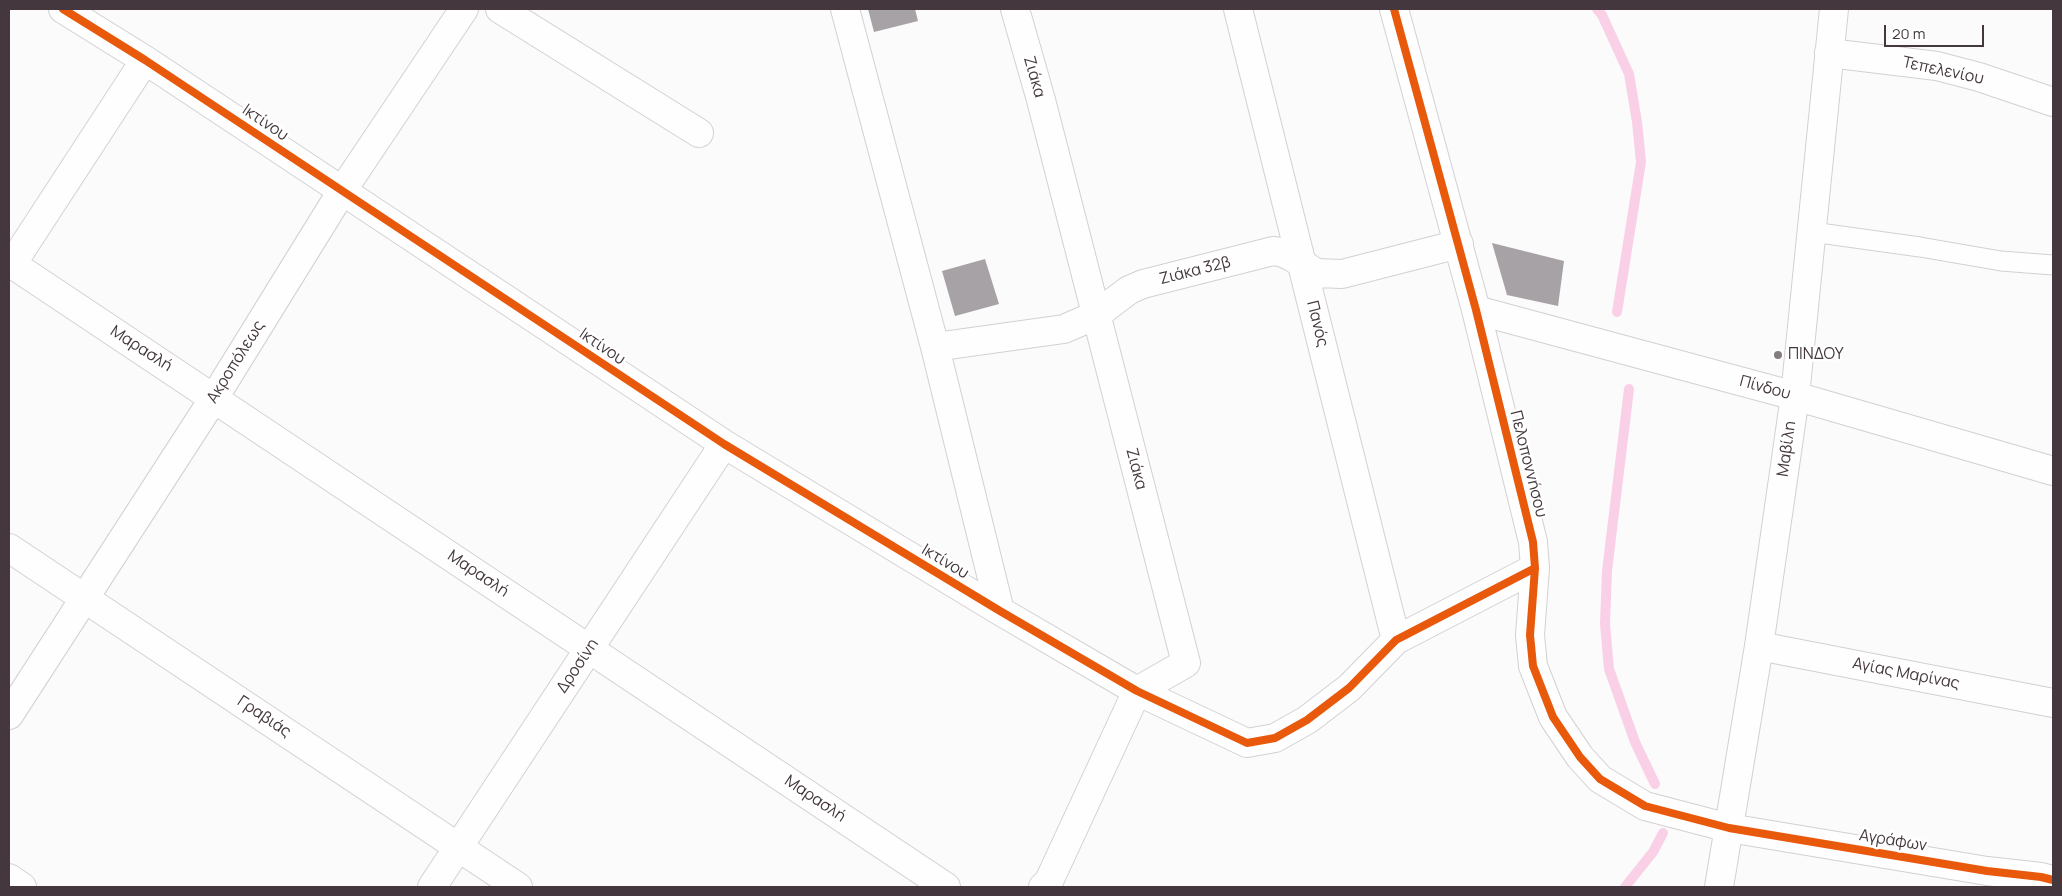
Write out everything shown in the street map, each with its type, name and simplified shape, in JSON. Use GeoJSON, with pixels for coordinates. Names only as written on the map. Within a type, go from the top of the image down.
{"type":"FeatureCollection","features":[{"type":"Feature","properties":{"kind":"street","name":"Ικτίνου"},"geometry":{"type":"LineString","coordinates":[[63,9],[144,60],[724,444],[1000,611],[1137,691],[1247,743],[1276,738],[1307,720],[1349,688],[1396,640],[1535,568]]}},
{"type":"Feature","properties":{"kind":"street","name":"Ακροπόλεως"},"geometry":{"type":"LineString","coordinates":[[9,716],[214,398],[342,191],[464,9]]}},
{"type":"Feature","properties":{"kind":"street"},"geometry":{"type":"LineString","coordinates":[[500,9],[699,133]]}},
{"type":"Feature","properties":{"kind":"street"},"geometry":{"type":"LineString","coordinates":[[845,9],[935,347],[1000,611]]}},
{"type":"Feature","properties":{"kind":"street","name":"Ζιάκα"},"geometry":{"type":"LineString","coordinates":[[1015,9],[1186,663],[1137,691]]}},
{"type":"Feature","properties":{"kind":"street","name":"Πανός"},"geometry":{"type":"LineString","coordinates":[[1238,9],[1396,640]]}},
{"type":"Feature","properties":{"kind":"street","name":"Πελοποννήσου"},"geometry":{"type":"LineString","coordinates":[[1394,9],[1476,310],[1531,534],[1535,568],[1530,635],[1533,666],[1553,717],[1580,757],[1600,779],[1645,806],[1729,828]]}},
{"type":"Feature","properties":{"kind":"street","name":"Μαβίλη"},"geometry":{"type":"LineString","coordinates":[[1719,887],[1759,646],[1795,396],[1834,9]]}},
{"type":"Feature","properties":{"kind":"street","name":"Τεπελενίου"},"geometry":{"type":"LineString","coordinates":[[1829,53],[1937,66],[1978,77],[2053,102]]}},
{"type":"Feature","properties":{"kind":"street"},"geometry":{"type":"LineString","coordinates":[[10,263],[144,60]]}},
{"type":"Feature","properties":{"kind":"street","name":"Ζιάκα 32β"},"geometry":{"type":"LineString","coordinates":[[935,347],[1064,329],[1096,315],[1129,290],[1143,284],[1272,251],[1281,252],[1292,257],[1316,273],[1342,274],[1458,244]]}},
{"type":"Feature","properties":{"kind":"street","name":"Μαρασλή"},"geometry":{"type":"LineString","coordinates":[[10,263],[946,887]]}},
{"type":"Feature","properties":{"kind":"street","name":"Πίνδου"},"geometry":{"type":"LineString","coordinates":[[1476,310],[1795,396],[2053,472]]}},
{"type":"Feature","properties":{"kind":"street","name":"Δροσίνη"},"geometry":{"type":"LineString","coordinates":[[432,887],[724,444]]}},
{"type":"Feature","properties":{"kind":"street","name":"Γραβιάς"},"geometry":{"type":"LineString","coordinates":[[9,548],[518,887]]}},
{"type":"Feature","properties":{"kind":"street","name":"Αγίας Μαρίνας"},"geometry":{"type":"LineString","coordinates":[[1759,646],[2053,702]]}},
{"type":"Feature","properties":{"kind":"street"},"geometry":{"type":"LineString","coordinates":[[1042,887],[1049,881],[1137,691]]}},
{"type":"Feature","properties":{"kind":"street","name":"Αγράφων"},"geometry":{"type":"LineString","coordinates":[[1729,828],[2053,880]]}},
{"type":"Feature","properties":{"kind":"street"},"geometry":{"type":"LineString","coordinates":[[9,878],[22,887]]}},
{"type":"Feature","properties":{"kind":"lane"},"geometry":{"type":"LineString","coordinates":[[1812,232],[1911,245],[2001,261],[2053,265]]}},
{"type":"Feature","properties":{"kind":"building"},"geometry":{"type":"Polygon","coordinates":[[[868,9],[915,9],[918,21],[874,32],[868,9]]]}},
{"type":"Feature","properties":{"kind":"building"},"geometry":{"type":"Polygon","coordinates":[[[1492,243],[1564,261],[1558,306],[1507,295],[1492,243]]]}},
{"type":"Feature","properties":{"kind":"building"},"geometry":{"type":"Polygon","coordinates":[[[985,259],[999,304],[955,316],[942,271],[985,259]]]}},
{"type":"Feature","properties":{"kind":"waterway"},"geometry":{"type":"LineString","coordinates":[[1597,9],[1602,15],[1629,74],[1641,162],[1617,312]]}},
{"type":"Feature","properties":{"kind":"waterway"},"geometry":{"type":"LineString","coordinates":[[1629,389],[1607,571],[1605,624],[1609,669],[1635,742],[1655,784]]}},
{"type":"Feature","properties":{"kind":"waterway"},"geometry":{"type":"LineString","coordinates":[[1625,887],[1653,852],[1663,833]]}},
{"type":"Feature","properties":{"kind":"cycle path"},"geometry":{"type":"LineString","coordinates":[[63,9],[145,60],[724,444],[1000,611],[1137,691],[1247,743],[1275,738],[1307,720],[1349,688],[1396,640],[1535,568]]}},
{"type":"Feature","properties":{"kind":"cycle path"},"geometry":{"type":"LineString","coordinates":[[1394,9],[1476,310],[1533,542],[1535,568],[1530,635],[1533,666],[1553,717],[1580,757],[1600,779],[1645,806],[1729,828],[1987,871],[2053,880]]}},
{"type":"Feature","properties":{"kind":"place","name":"ΠΙΝΔΟΥ"},"geometry":{"type":"Point","coordinates":[1778,355]}}]}
